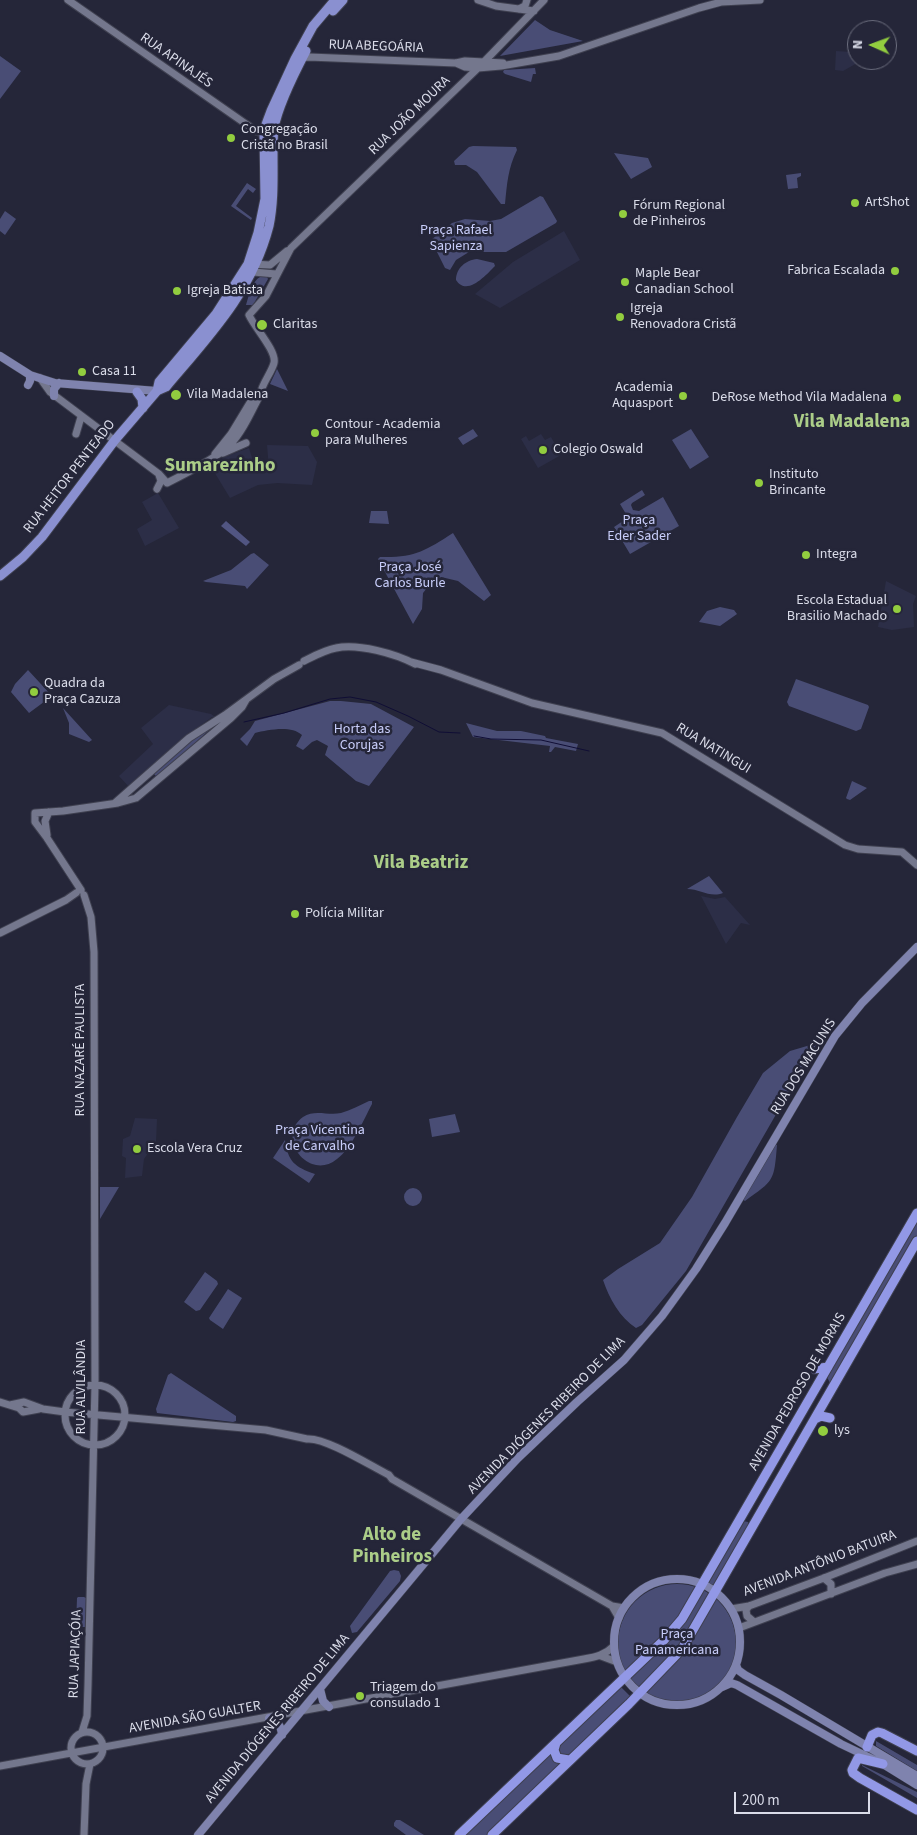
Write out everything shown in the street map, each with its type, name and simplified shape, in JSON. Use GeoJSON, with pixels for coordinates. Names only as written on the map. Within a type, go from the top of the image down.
{"type":"FeatureCollection","features":[{"type":"Feature","properties":{"kind":"highway","name":"AVENIDA PEDROSO DE MORAIS"},"geometry":{"type":"LineString","coordinates":[[459,1835],[664,1640],[682,1620],[917,1213]]}},
{"type":"Feature","properties":{"kind":"highway","name":"AVENIDA PEDROSO DE MORAIS"},"geometry":{"type":"LineString","coordinates":[[492,1835],[640,1693],[682,1649],[917,1241]]}},
{"type":"Feature","properties":{"kind":"highway"},"geometry":{"type":"LineString","coordinates":[[814,1369],[828,1367]]}},
{"type":"Feature","properties":{"kind":"highway"},"geometry":{"type":"LineString","coordinates":[[815,1419],[821,1416],[830,1418]]}},
{"type":"Feature","properties":{"kind":"highway"},"geometry":{"type":"LineString","coordinates":[[754,1495],[758,1502],[767,1503]]}},
{"type":"Feature","properties":{"kind":"highway"},"geometry":{"type":"LineString","coordinates":[[742,1516],[746,1514],[751,1515],[754,1523]]}},
{"type":"Feature","properties":{"kind":"highway"},"geometry":{"type":"LineString","coordinates":[[867,1747],[870,1737],[878,1732],[885,1733],[917,1751]]}},
{"type":"Feature","properties":{"kind":"highway"},"geometry":{"type":"LineString","coordinates":[[556,1743],[554,1750],[557,1758],[569,1760]]}},
{"type":"Feature","properties":{"kind":"highway"},"geometry":{"type":"LineString","coordinates":[[883,1764],[858,1758],[852,1770],[855,1775],[917,1810]]}},
{"type":"Feature","properties":{"kind":"main road","name":"RUA HEITOR PENTEADO"},"geometry":{"type":"LineString","coordinates":[[252,267],[264,210],[271,111],[313,26],[335,0]]}},
{"type":"Feature","properties":{"kind":"main road","name":"RUA HEITOR PENTEADO"},"geometry":{"type":"LineString","coordinates":[[298,59],[343,0]]}},
{"type":"Feature","properties":{"kind":"main road","name":"RUA HEITOR PENTEADO"},"geometry":{"type":"LineString","coordinates":[[0,576],[35,544],[60,514],[115,440],[155,393],[166,387],[222,321],[238,298],[269,225],[272,205],[273,160],[270,153],[269,136]]}},
{"type":"Feature","properties":{"kind":"main road"},"geometry":{"type":"LineString","coordinates":[[266,170],[268,176],[273,178]]}},
{"type":"Feature","properties":{"kind":"main road"},"geometry":{"type":"LineString","coordinates":[[0,356],[30,375],[59,384],[146,389],[155,393]]}},
{"type":"Feature","properties":{"kind":"main road"},"geometry":{"type":"LineString","coordinates":[[28,385],[30,375]]}},
{"type":"Feature","properties":{"kind":"main road"},"geometry":{"type":"LineString","coordinates":[[54,396],[54,389],[59,384]]}},
{"type":"Feature","properties":{"kind":"main road"},"geometry":{"type":"LineString","coordinates":[[123,389],[155,393]]}},
{"type":"Feature","properties":{"kind":"main road"},"geometry":{"type":"LineString","coordinates":[[137,392],[142,399],[142,408]]}},
{"type":"Feature","properties":{"kind":"main road"},"geometry":{"type":"LineString","coordinates":[[35,544],[46,546]]}},
{"type":"Feature","properties":{"kind":"main road","name":"RUA DOS MACUNIS"},"geometry":{"type":"LineString","coordinates":[[730,1213],[835,1036],[862,1003],[917,947]]}},
{"type":"Feature","properties":{"kind":"main road","name":"AVENIDA DIÓGENES RIBEIRO DE LIMA"},"geometry":{"type":"LineString","coordinates":[[198,1835],[461,1519],[525,1452],[624,1360],[679,1294],[725,1224],[730,1213]]}},
{"type":"Feature","properties":{"kind":"main road"},"geometry":{"type":"LineString","coordinates":[[722,1687],[736,1665],[740,1640],[739,1628],[731,1609],[715,1591],[702,1584],[678,1579],[658,1582],[640,1591],[624,1608],[614,1636],[617,1662],[624,1677],[640,1693],[653,1701],[668,1705],[684,1706],[711,1696],[722,1687],[731,1683],[841,1744],[883,1764],[917,1785]]}},
{"type":"Feature","properties":{"kind":"main road"},"geometry":{"type":"LineString","coordinates":[[736,1665],[738,1670],[745,1676],[781,1695],[917,1776]]}},
{"type":"Feature","properties":{"kind":"main road"},"geometry":{"type":"LineString","coordinates":[[320,1689],[323,1701],[329,1707]]}},
{"type":"Feature","properties":{"kind":"main road"},"geometry":{"type":"LineString","coordinates":[[270,1718],[278,1722],[282,1735]]}},
{"type":"Feature","properties":{"kind":"street","name":"RUA APINAJÉS"},"geometry":{"type":"LineString","coordinates":[[68,0],[214,103],[256,131],[269,136]]}},
{"type":"Feature","properties":{"kind":"street"},"geometry":{"type":"LineString","coordinates":[[478,0],[496,6],[534,11]]}},
{"type":"Feature","properties":{"kind":"street"},"geometry":{"type":"LineString","coordinates":[[519,9],[525,6],[527,0]]}},
{"type":"Feature","properties":{"kind":"street","name":"RUA JOÃO MOURA"},"geometry":{"type":"LineString","coordinates":[[252,267],[270,265],[291,248],[478,68],[544,0]]}},
{"type":"Feature","properties":{"kind":"street","name":"RUA ABEGOÁRIA"},"geometry":{"type":"LineString","coordinates":[[456,63],[465,67],[478,68],[559,56],[616,34],[698,8],[724,2],[760,0]]}},
{"type":"Feature","properties":{"kind":"street"},"geometry":{"type":"LineString","coordinates":[[519,9],[525,20]]}},
{"type":"Feature","properties":{"kind":"street"},"geometry":{"type":"LineString","coordinates":[[494,50],[494,58],[503,63]]}},
{"type":"Feature","properties":{"kind":"street","name":"RUA ABEGOÁRIA"},"geometry":{"type":"LineString","coordinates":[[298,59],[503,63]]}},
{"type":"Feature","properties":{"kind":"street","name":"RUA JOÃO MOURA"},"geometry":{"type":"LineString","coordinates":[[261,389],[274,360],[273,353],[249,315],[266,296],[291,248]]}},
{"type":"Feature","properties":{"kind":"street"},"geometry":{"type":"LineString","coordinates":[[252,267],[276,274]]}},
{"type":"Feature","properties":{"kind":"street"},"geometry":{"type":"LineString","coordinates":[[40,378],[54,396],[115,440],[159,474],[167,483],[229,445],[243,426],[260,395],[261,389]]}},
{"type":"Feature","properties":{"kind":"street"},"geometry":{"type":"LineString","coordinates":[[213,456],[231,434],[261,389]]}},
{"type":"Feature","properties":{"kind":"street"},"geometry":{"type":"LineString","coordinates":[[76,434],[81,417]]}},
{"type":"Feature","properties":{"kind":"street"},"geometry":{"type":"LineString","coordinates":[[213,456],[247,442],[243,434],[243,426]]}},
{"type":"Feature","properties":{"kind":"street"},"geometry":{"type":"LineString","coordinates":[[159,474],[176,478]]}},
{"type":"Feature","properties":{"kind":"street"},"geometry":{"type":"LineString","coordinates":[[157,489],[161,481],[159,474]]}},
{"type":"Feature","properties":{"kind":"street","name":"RUA NATINGUI"},"geometry":{"type":"LineString","coordinates":[[49,812],[118,802],[189,738],[217,725],[246,700],[274,680],[302,663],[334,648],[352,646],[373,650],[411,662],[532,703],[662,734],[850,847],[858,850],[902,852],[917,865]]}},
{"type":"Feature","properties":{"kind":"street"},"geometry":{"type":"LineString","coordinates":[[47,838],[44,824],[49,812]]}},
{"type":"Feature","properties":{"kind":"street","name":"RUA NAZARÉ PAULISTA"},"geometry":{"type":"LineString","coordinates":[[49,812],[35,813],[35,822],[73,880],[91,917],[94,966],[95,1182]]}},
{"type":"Feature","properties":{"kind":"street"},"geometry":{"type":"LineString","coordinates":[[0,933],[79,894]]}},
{"type":"Feature","properties":{"kind":"street","name":"RUA ALVILÂNDIA"},"geometry":{"type":"LineString","coordinates":[[91,1593],[95,1415],[95,1182]]}},
{"type":"Feature","properties":{"kind":"street"},"geometry":{"type":"LineString","coordinates":[[95,1385],[106,1387],[116,1393],[122,1402],[125,1418],[118,1434],[103,1444],[94,1445],[82,1442],[73,1435],[67,1424],[65,1412],[70,1398],[75,1392],[95,1385]]}},
{"type":"Feature","properties":{"kind":"street"},"geometry":{"type":"LineString","coordinates":[[0,1402],[65,1412],[266,1430],[307,1439],[311,1443],[392,1479],[612,1606],[624,1608]]}},
{"type":"Feature","properties":{"kind":"street","name":"AVENIDA ANTÔNIO BATUIRA"},"geometry":{"type":"LineString","coordinates":[[731,1609],[748,1606],[917,1541]]}},
{"type":"Feature","properties":{"kind":"street"},"geometry":{"type":"LineString","coordinates":[[739,1628],[885,1573],[917,1564]]}},
{"type":"Feature","properties":{"kind":"street"},"geometry":{"type":"LineString","coordinates":[[824,1578],[830,1582],[831,1594]]}},
{"type":"Feature","properties":{"kind":"street","name":"RUA JAPIAÇÓIA"},"geometry":{"type":"LineString","coordinates":[[72,1753],[72,1740],[82,1732],[87,1716],[91,1593]]}},
{"type":"Feature","properties":{"kind":"street"},"geometry":{"type":"LineString","coordinates":[[612,1606],[619,1618]]}},
{"type":"Feature","properties":{"kind":"street"},"geometry":{"type":"LineString","coordinates":[[748,1606],[747,1616],[754,1622]]}},
{"type":"Feature","properties":{"kind":"street","name":"AVENIDA SÃO GUALTER"},"geometry":{"type":"LineString","coordinates":[[0,1766],[601,1656],[614,1646]]}},
{"type":"Feature","properties":{"kind":"street"},"geometry":{"type":"LineString","coordinates":[[601,1656],[617,1662]]}},
{"type":"Feature","properties":{"kind":"street","name":"RUA JAPIAÇÓIA"},"geometry":{"type":"LineString","coordinates":[[87,1716],[93,1732],[100,1738],[104,1747]]}},
{"type":"Feature","properties":{"kind":"street"},"geometry":{"type":"LineString","coordinates":[[82,1732],[93,1732]]}},
{"type":"Feature","properties":{"kind":"street"},"geometry":{"type":"LineString","coordinates":[[84,1835],[86,1784],[90,1764],[101,1756],[104,1747]]}},
{"type":"Feature","properties":{"kind":"street"},"geometry":{"type":"LineString","coordinates":[[72,1753],[74,1758],[82,1763],[90,1764]]}},
{"type":"Feature","properties":{"kind":"street"},"geometry":{"type":"LineString","coordinates":[[82,1763],[86,1784]]}},
{"type":"Feature","properties":{"kind":"shaded area"},"geometry":{"type":"Polygon","coordinates":[[[836,51],[847,52],[847,69],[843,71],[835,70],[836,51]]]}},
{"type":"Feature","properties":{"kind":"shaded area"},"geometry":{"type":"Polygon","coordinates":[[[564,231],[580,260],[500,308],[475,294],[513,262],[564,231]]]}},
{"type":"Feature","properties":{"kind":"shaded area","name":"Colegio Oswald"},"geometry":{"type":"Polygon","coordinates":[[[541,434],[545,440],[551,437],[561,455],[538,468],[521,439],[526,436],[529,441],[541,434]]]}},
{"type":"Feature","properties":{"kind":"shaded area"},"geometry":{"type":"Polygon","coordinates":[[[267,445],[308,446],[317,462],[312,485],[277,483],[258,485],[230,498],[210,465],[249,448],[256,471],[269,469],[267,445]]]}},
{"type":"Feature","properties":{"kind":"shaded area"},"geometry":{"type":"Polygon","coordinates":[[[158,493],[179,528],[145,546],[137,529],[152,520],[142,502],[158,493]]]}},
{"type":"Feature","properties":{"kind":"shaded area"},"geometry":{"type":"Polygon","coordinates":[[[226,521],[250,542],[246,546],[221,526],[226,521]]]}},
{"type":"Feature","properties":{"kind":"shaded area","name":"Escola Estadual Brasilio Machado"},"geometry":{"type":"Polygon","coordinates":[[[886,581],[916,596],[913,604],[914,627],[892,630],[878,627],[886,581]]]}},
{"type":"Feature","properties":{"kind":"shaded area"},"geometry":{"type":"Polygon","coordinates":[[[169,705],[211,714],[215,717],[212,717],[192,732],[130,788],[119,776],[153,744],[141,728],[169,705]]]}},
{"type":"Feature","properties":{"kind":"shaded area"},"geometry":{"type":"Polygon","coordinates":[[[701,896],[715,899],[725,897],[750,925],[741,923],[726,944],[701,896]]]}},
{"type":"Feature","properties":{"kind":"shaded area","name":"Escola Vera Cruz"},"geometry":{"type":"Polygon","coordinates":[[[135,1118],[157,1119],[156,1142],[144,1159],[142,1176],[125,1178],[126,1158],[122,1156],[123,1139],[130,1136],[135,1118]]]}},
{"type":"Feature","properties":{"kind":"green space"},"geometry":{"type":"Polygon","coordinates":[[[535,20],[550,30],[583,41],[500,56],[535,20]]]}},
{"type":"Feature","properties":{"kind":"green space"},"geometry":{"type":"Polygon","coordinates":[[[0,56],[21,71],[0,99],[0,56]]]}},
{"type":"Feature","properties":{"kind":"green space"},"geometry":{"type":"Polygon","coordinates":[[[535,68],[536,74],[533,74],[531,82],[503,72],[504,70],[535,68]]]}},
{"type":"Feature","properties":{"kind":"green space"},"geometry":{"type":"Polygon","coordinates":[[[469,147],[516,147],[517,150],[508,176],[505,204],[501,204],[477,172],[466,165],[455,165],[454,161],[469,147]]]}},
{"type":"Feature","properties":{"kind":"green space"},"geometry":{"type":"Polygon","coordinates":[[[614,153],[648,158],[652,167],[631,179],[614,153]]]}},
{"type":"Feature","properties":{"kind":"green space"},"geometry":{"type":"Polygon","coordinates":[[[801,173],[801,176],[797,178],[798,188],[788,189],[786,175],[801,173]]]}},
{"type":"Feature","properties":{"kind":"green space"},"geometry":{"type":"Polygon","coordinates":[[[247,183],[256,189],[253,193],[248,189],[236,206],[252,218],[251,220],[231,206],[247,183]]]}},
{"type":"Feature","properties":{"kind":"green space","name":"Praça Rafael Sapienza"},"geometry":{"type":"Polygon","coordinates":[[[540,196],[543,197],[557,221],[556,223],[506,252],[469,252],[456,260],[450,270],[445,268],[431,240],[452,223],[465,219],[490,221],[501,219],[540,196]]]}},
{"type":"Feature","properties":{"kind":"green space"},"geometry":{"type":"Polygon","coordinates":[[[5,211],[16,219],[5,235],[0,231],[0,219],[5,211]]]}},
{"type":"Feature","properties":{"kind":"green space"},"geometry":{"type":"Polygon","coordinates":[[[477,259],[494,263],[495,266],[476,283],[465,286],[460,285],[456,280],[456,276],[460,268],[469,261],[477,259]]]}},
{"type":"Feature","properties":{"kind":"green space"},"geometry":{"type":"Polygon","coordinates":[[[266,275],[268,279],[253,305],[246,305],[255,282],[261,276],[266,275]]]}},
{"type":"Feature","properties":{"kind":"green space"},"geometry":{"type":"Polygon","coordinates":[[[277,369],[288,391],[270,384],[277,369]]]}},
{"type":"Feature","properties":{"kind":"green space"},"geometry":{"type":"Polygon","coordinates":[[[473,429],[478,436],[463,445],[458,438],[473,429]]]}},
{"type":"Feature","properties":{"kind":"green space"},"geometry":{"type":"Polygon","coordinates":[[[691,429],[709,457],[690,469],[672,440],[691,429]]]}},
{"type":"Feature","properties":{"kind":"green space","name":"Praça Eder Sader"},"geometry":{"type":"Polygon","coordinates":[[[642,490],[645,495],[632,503],[633,510],[639,511],[663,497],[679,526],[630,554],[614,527],[623,521],[626,514],[620,504],[642,490]]]}},
{"type":"Feature","properties":{"kind":"green space"},"geometry":{"type":"Polygon","coordinates":[[[371,511],[387,511],[389,524],[369,523],[371,511]]]}},
{"type":"Feature","properties":{"kind":"green space","name":"Praça José Carlos Burle"},"geometry":{"type":"Polygon","coordinates":[[[453,533],[491,595],[484,601],[458,581],[441,577],[423,593],[422,609],[413,624],[378,559],[380,557],[411,555],[427,549],[453,533]]]}},
{"type":"Feature","properties":{"kind":"green space"},"geometry":{"type":"Polygon","coordinates":[[[254,553],[269,565],[247,589],[245,586],[203,581],[231,570],[254,553]]]}},
{"type":"Feature","properties":{"kind":"green space"},"geometry":{"type":"Polygon","coordinates":[[[720,607],[734,610],[737,614],[720,626],[699,622],[707,611],[720,607]]]}},
{"type":"Feature","properties":{"kind":"green space"},"geometry":{"type":"Polygon","coordinates":[[[28,670],[52,696],[29,713],[11,692],[15,684],[28,670]]]}},
{"type":"Feature","properties":{"kind":"green space"},"geometry":{"type":"Polygon","coordinates":[[[796,679],[868,705],[869,707],[861,729],[856,731],[789,706],[787,702],[796,679]]]}},
{"type":"Feature","properties":{"kind":"green space","name":"Horta das Corujas"},"geometry":{"type":"Polygon","coordinates":[[[330,701],[371,704],[414,727],[369,786],[356,781],[325,755],[328,746],[317,740],[303,750],[296,746],[302,735],[292,730],[279,729],[255,733],[247,746],[240,739],[255,721],[330,701]]]}},
{"type":"Feature","properties":{"kind":"green space"},"geometry":{"type":"Polygon","coordinates":[[[63,708],[92,740],[89,742],[69,734],[69,723],[63,708]]]}},
{"type":"Feature","properties":{"kind":"green space"},"geometry":{"type":"Polygon","coordinates":[[[466,723],[497,731],[521,731],[578,744],[576,751],[555,747],[549,752],[550,746],[473,737],[466,723]]]}},
{"type":"Feature","properties":{"kind":"green space"},"geometry":{"type":"Polygon","coordinates":[[[216,724],[157,777],[153,773],[204,729],[216,724]]]}},
{"type":"Feature","properties":{"kind":"green space"},"geometry":{"type":"Polygon","coordinates":[[[852,781],[867,788],[850,800],[846,798],[852,781]]]}},
{"type":"Feature","properties":{"kind":"green space"},"geometry":{"type":"Polygon","coordinates":[[[709,876],[723,893],[709,894],[687,889],[709,876]]]}},
{"type":"Feature","properties":{"kind":"green space"},"geometry":{"type":"Polygon","coordinates":[[[817,1043],[686,1271],[642,1325],[636,1328],[625,1319],[616,1307],[608,1294],[603,1280],[660,1243],[692,1197],[763,1073],[790,1051],[817,1043]]]}},
{"type":"Feature","properties":{"kind":"green space","name":"Praça Vicentina de Carvalho"},"geometry":{"type":"Polygon","coordinates":[[[372,1101],[372,1104],[357,1134],[348,1148],[337,1159],[326,1165],[316,1165],[307,1161],[299,1154],[294,1145],[293,1135],[295,1125],[303,1117],[312,1113],[341,1113],[372,1101]]]}},
{"type":"Feature","properties":{"kind":"green space"},"geometry":{"type":"Polygon","coordinates":[[[455,1114],[460,1132],[432,1137],[429,1119],[455,1114]]]}},
{"type":"Feature","properties":{"kind":"green space","name":"Praça Vicentina de Carvalho"},"geometry":{"type":"Polygon","coordinates":[[[285,1140],[288,1154],[294,1163],[302,1169],[315,1174],[309,1183],[273,1158],[285,1140]]]}},
{"type":"Feature","properties":{"kind":"green space"},"geometry":{"type":"Polygon","coordinates":[[[775,1144],[777,1145],[775,1166],[771,1179],[762,1189],[745,1201],[742,1199],[775,1144]]]}},
{"type":"Feature","properties":{"kind":"green space"},"geometry":{"type":"Polygon","coordinates":[[[100,1187],[119,1187],[100,1219],[100,1187]]]}},
{"type":"Feature","properties":{"kind":"green space"},"geometry":{"type":"Polygon","coordinates":[[[413,1188],[419,1191],[422,1197],[419,1203],[413,1206],[407,1203],[404,1197],[407,1191],[413,1188]]]}},
{"type":"Feature","properties":{"kind":"green space"},"geometry":{"type":"Polygon","coordinates":[[[917,1217],[917,1237],[830,1383],[826,1375],[917,1217]]]}},
{"type":"Feature","properties":{"kind":"green space"},"geometry":{"type":"Polygon","coordinates":[[[205,1272],[217,1281],[218,1284],[200,1310],[196,1311],[184,1302],[205,1272]]]}},
{"type":"Feature","properties":{"kind":"green space"},"geometry":{"type":"Polygon","coordinates":[[[228,1289],[242,1298],[223,1329],[209,1318],[228,1289]]]}},
{"type":"Feature","properties":{"kind":"green space"},"geometry":{"type":"Polygon","coordinates":[[[171,1373],[236,1416],[236,1421],[157,1413],[156,1409],[168,1375],[171,1373]]]}},
{"type":"Feature","properties":{"kind":"green space"},"geometry":{"type":"Polygon","coordinates":[[[743,1521],[748,1522],[749,1527],[716,1586],[707,1583],[743,1521]]]}},
{"type":"Feature","properties":{"kind":"green space"},"geometry":{"type":"Polygon","coordinates":[[[390,1571],[399,1571],[400,1581],[357,1632],[352,1633],[350,1626],[390,1571]]]}},
{"type":"Feature","properties":{"kind":"green space","name":"Praça Panamericana"},"geometry":{"type":"Polygon","coordinates":[[[677,1584],[688,1585],[710,1594],[726,1610],[735,1632],[735,1654],[726,1676],[710,1692],[688,1701],[677,1702],[666,1701],[644,1692],[628,1676],[619,1654],[618,1643],[619,1632],[628,1610],[644,1594],[666,1585],[677,1584]]]}},
{"type":"Feature","properties":{"kind":"green space"},"geometry":{"type":"Polygon","coordinates":[[[78,1597],[86,1598],[85,1627],[76,1627],[78,1597]]]}},
{"type":"Feature","properties":{"kind":"green space"},"geometry":{"type":"Polygon","coordinates":[[[619,1685],[630,1696],[567,1757],[559,1755],[557,1745],[619,1685]]]}},
{"type":"Feature","properties":{"kind":"green space"},"geometry":{"type":"Polygon","coordinates":[[[876,1741],[917,1765],[917,1771],[876,1746],[876,1741]]]}},
{"type":"Feature","properties":{"kind":"green space"},"geometry":{"type":"Polygon","coordinates":[[[553,1750],[564,1762],[487,1835],[463,1835],[553,1750]]]}},
{"type":"Feature","properties":{"kind":"green space"},"geometry":{"type":"Polygon","coordinates":[[[862,1766],[917,1792],[917,1798],[862,1766]]]}},
{"type":"Feature","properties":{"kind":"green space"},"geometry":{"type":"Polygon","coordinates":[[[396,1820],[400,1820],[424,1835],[406,1835],[394,1826],[396,1820]]]}},
{"type":"Feature","properties":{"kind":"waterway"},"geometry":{"type":"LineString","coordinates":[[244,722],[284,713],[330,699],[350,697],[376,702],[439,732],[460,733]]}},
{"type":"Feature","properties":{"kind":"waterway"},"geometry":{"type":"LineString","coordinates":[[474,736],[491,739],[541,740],[589,751]]}},
{"type":"Feature","properties":{"kind":"place","name":"Congregação Cristã no Brasil"},"geometry":{"type":"Point","coordinates":[231,138]}},
{"type":"Feature","properties":{"kind":"place","name":"ArtShot"},"geometry":{"type":"Point","coordinates":[855,203]}},
{"type":"Feature","properties":{"kind":"place","name":"Fórum Regional de Pinheiros"},"geometry":{"type":"Point","coordinates":[623,214]}},
{"type":"Feature","properties":{"kind":"place","name":"Fabrica Escalada"},"geometry":{"type":"Point","coordinates":[895,271]}},
{"type":"Feature","properties":{"kind":"place","name":"Maple Bear Canadian School"},"geometry":{"type":"Point","coordinates":[625,282]}},
{"type":"Feature","properties":{"kind":"place","name":"Igreja Batista"},"geometry":{"type":"Point","coordinates":[177,291]}},
{"type":"Feature","properties":{"kind":"place","name":"Igreja Renovadora Cristã"},"geometry":{"type":"Point","coordinates":[620,317]}},
{"type":"Feature","properties":{"kind":"place","name":"Claritas"},"geometry":{"type":"Point","coordinates":[262,325]}},
{"type":"Feature","properties":{"kind":"place","name":"Casa 11"},"geometry":{"type":"Point","coordinates":[82,372]}},
{"type":"Feature","properties":{"kind":"place","name":"Vila Madalena"},"geometry":{"type":"Point","coordinates":[176,395]}},
{"type":"Feature","properties":{"kind":"place","name":"Academia Aquasport"},"geometry":{"type":"Point","coordinates":[683,396]}},
{"type":"Feature","properties":{"kind":"place","name":"DeRose Method Vila Madalena"},"geometry":{"type":"Point","coordinates":[897,398]}},
{"type":"Feature","properties":{"kind":"place","name":"Contour - Academia para Mulheres"},"geometry":{"type":"Point","coordinates":[315,433]}},
{"type":"Feature","properties":{"kind":"place","name":"Colegio Oswald"},"geometry":{"type":"Point","coordinates":[543,450]}},
{"type":"Feature","properties":{"kind":"place","name":"Instituto Brincante"},"geometry":{"type":"Point","coordinates":[759,483]}},
{"type":"Feature","properties":{"kind":"place","name":"Integra"},"geometry":{"type":"Point","coordinates":[806,555]}},
{"type":"Feature","properties":{"kind":"place","name":"Escola Estadual Brasilio Machado"},"geometry":{"type":"Point","coordinates":[897,609]}},
{"type":"Feature","properties":{"kind":"place","name":"Quadra da Praça Cazuza"},"geometry":{"type":"Point","coordinates":[34,692]}},
{"type":"Feature","properties":{"kind":"place","name":"Polícia Militar"},"geometry":{"type":"Point","coordinates":[295,914]}},
{"type":"Feature","properties":{"kind":"place","name":"Escola Vera Cruz"},"geometry":{"type":"Point","coordinates":[137,1149]}},
{"type":"Feature","properties":{"kind":"place","name":"lys"},"geometry":{"type":"Point","coordinates":[823,1431]}},
{"type":"Feature","properties":{"kind":"place","name":"Triagem do consulado 1"},"geometry":{"type":"Point","coordinates":[360,1696]}},
{"type":"Feature","properties":{"kind":"district","name":"Vila Madalena"},"geometry":{"type":"Point","coordinates":[852,423]}},
{"type":"Feature","properties":{"kind":"district","name":"Sumarezinho"},"geometry":{"type":"Point","coordinates":[220,467]}},
{"type":"Feature","properties":{"kind":"district","name":"Vila Beatriz"},"geometry":{"type":"Point","coordinates":[421,864]}},
{"type":"Feature","properties":{"kind":"district","name":"Alto de Pinheiros"},"geometry":{"type":"Point","coordinates":[392,1547]}}]}
